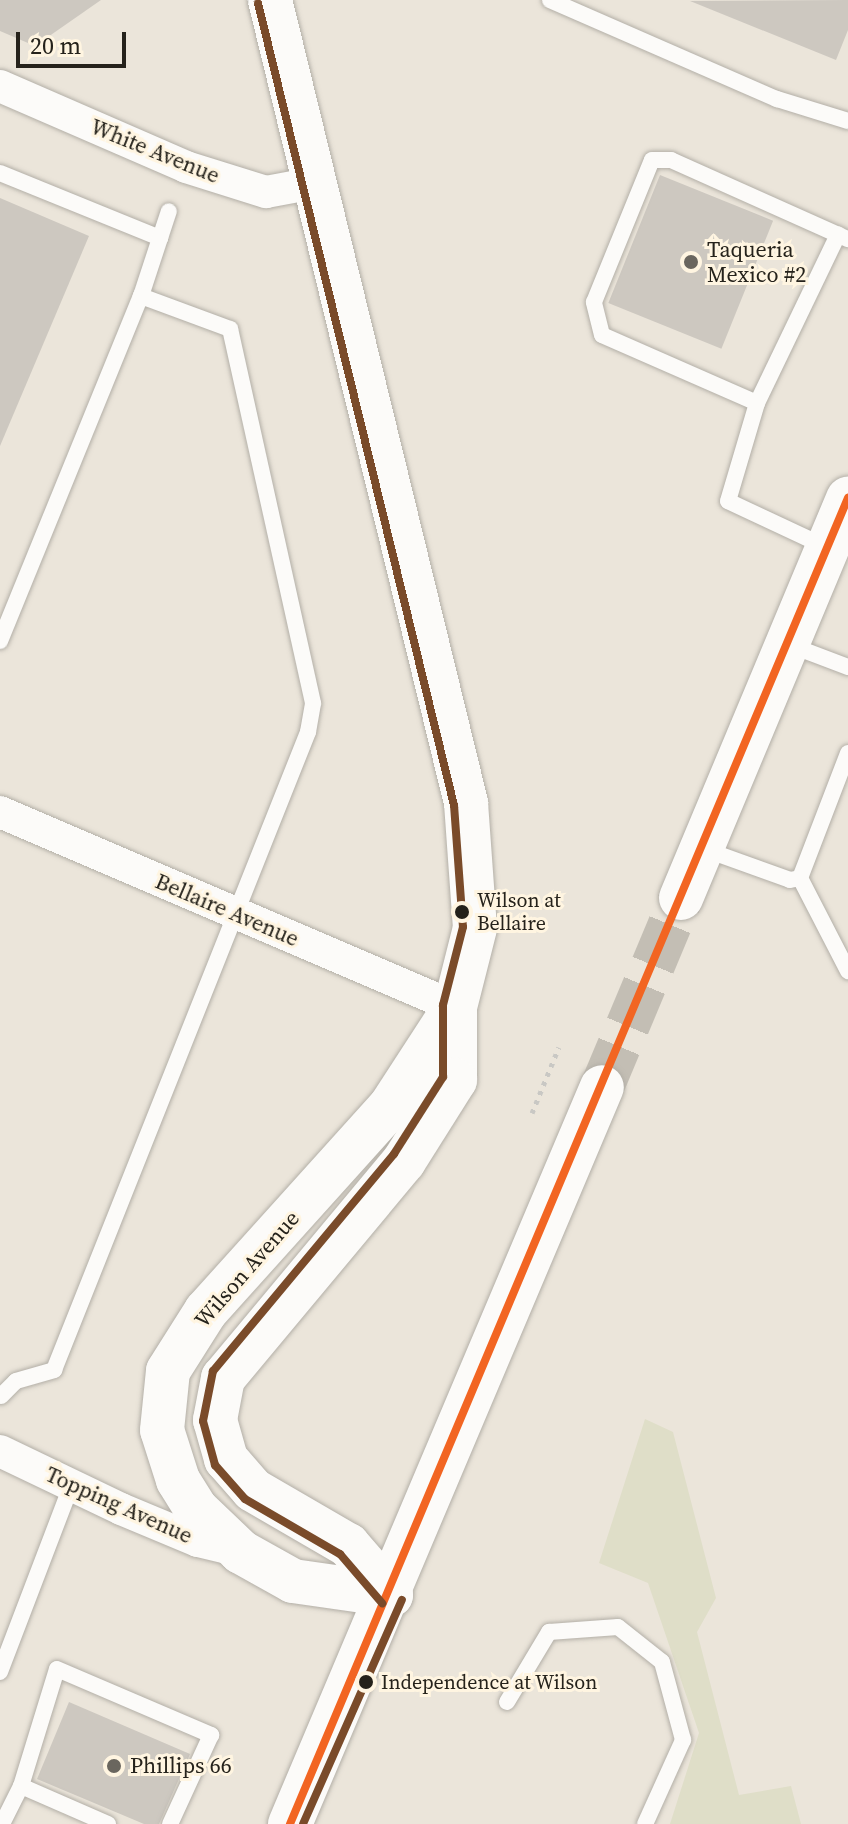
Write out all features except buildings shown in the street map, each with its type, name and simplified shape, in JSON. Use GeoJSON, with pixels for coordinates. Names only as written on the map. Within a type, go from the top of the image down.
{"type":"FeatureCollection","features":[{"type":"Feature","properties":{"kind":"main road","name":"Wilson Avenue"},"geometry":{"type":"LineString","coordinates":[[270,0],[466,803],[475,928],[455,1007],[455,1080],[404,1161],[223,1378],[215,1420],[226,1459],[253,1490],[348,1545],[391,1595]]}},
{"type":"Feature","properties":{"kind":"main road"},"geometry":{"type":"LineString","coordinates":[[681,898],[848,498]]}},
{"type":"Feature","properties":{"kind":"main road","name":"Wilson Avenue"},"geometry":{"type":"LineString","coordinates":[[391,1595],[293,1581],[241,1552],[196,1509],[178,1480],[162,1430],[168,1371],[206,1311],[390,1107],[455,1007]]}},
{"type":"Feature","properties":{"kind":"main road"},"geometry":{"type":"LineString","coordinates":[[290,1824],[391,1595],[602,1087]]}},
{"type":"Feature","properties":{"kind":"street","name":"White Avenue"},"geometry":{"type":"LineString","coordinates":[[0,86],[186,167],[255,189],[266,192],[314,183]]}},
{"type":"Feature","properties":{"kind":"street","name":"Bellaire Avenue"},"geometry":{"type":"LineString","coordinates":[[0,812],[455,1007]]}},
{"type":"Feature","properties":{"kind":"street","name":"Topping Avenue"},"geometry":{"type":"LineString","coordinates":[[0,1451],[71,1486],[198,1541],[241,1552]]}},
{"type":"Feature","properties":{"kind":"lane"},"geometry":{"type":"LineString","coordinates":[[550,0],[777,99],[848,121]]}},
{"type":"Feature","properties":{"kind":"lane"},"geometry":{"type":"LineString","coordinates":[[757,403],[602,335],[594,302],[652,160],[671,160],[843,237],[757,403],[728,501],[827,548]]}},
{"type":"Feature","properties":{"kind":"lane"},"geometry":{"type":"LineString","coordinates":[[0,173],[160,238]]}},
{"type":"Feature","properties":{"kind":"lane"},"geometry":{"type":"LineString","coordinates":[[0,641],[141,296],[169,211]]}},
{"type":"Feature","properties":{"kind":"lane"},"geometry":{"type":"LineString","coordinates":[[1,1396],[16,1381],[54,1370],[308,732],[313,703],[230,329],[141,296]]}},
{"type":"Feature","properties":{"kind":"lane"},"geometry":{"type":"LineString","coordinates":[[787,644],[848,667]]}},
{"type":"Feature","properties":{"kind":"lane"},"geometry":{"type":"LineString","coordinates":[[848,753],[800,878],[848,971]]}},
{"type":"Feature","properties":{"kind":"lane"},"geometry":{"type":"LineString","coordinates":[[702,848],[790,880],[800,878]]}},
{"type":"Feature","properties":{"kind":"lane"},"geometry":{"type":"LineString","coordinates":[[0,1672],[71,1486]]}},
{"type":"Feature","properties":{"kind":"lane"},"geometry":{"type":"LineString","coordinates":[[507,1702],[549,1632],[618,1627],[662,1662],[683,1740],[645,1824]]}},
{"type":"Feature","properties":{"kind":"lane"},"geometry":{"type":"LineString","coordinates":[[2,1824],[21,1786],[57,1669],[211,1735],[170,1824]]}},
{"type":"Feature","properties":{"kind":"lane"},"geometry":{"type":"LineString","coordinates":[[21,1786],[108,1824]]}},
{"type":"Feature","properties":{"kind":"path"},"geometry":{"type":"LineString","coordinates":[[532,1113],[559,1047]]}},
{"type":"Feature","properties":{"kind":"green space"},"geometry":{"type":"Polygon","coordinates":[[[645,1419],[673,1432],[716,1598],[697,1632],[739,1795],[791,1786],[801,1824],[670,1824],[699,1733],[648,1583],[599,1563],[645,1419]]]}},
{"type":"Feature","properties":{"kind":"tunnel"},"geometry":{"type":"LineString","coordinates":[[602,1087],[681,898]]}},
{"type":"Feature","properties":{"kind":"transit line"},"geometry":{"type":"LineString","coordinates":[[258,3],[454,805],[463,927],[443,1005],[443,1077],[394,1154],[213,1371],[203,1421],[215,1465],[245,1499],[340,1554],[382,1603]]}},
{"type":"Feature","properties":{"kind":"transit line"},"geometry":{"type":"LineString","coordinates":[[290,1824],[848,498]]}},
{"type":"Feature","properties":{"kind":"transit line"},"geometry":{"type":"LineString","coordinates":[[303,1824],[402,1600]]}},
{"type":"Feature","properties":{"kind":"place","name":"Taqueria Mexico #2"},"geometry":{"type":"Point","coordinates":[691,262]}},
{"type":"Feature","properties":{"kind":"place","name":"Wilson at Bellaire"},"geometry":{"type":"Point","coordinates":[462,912]}},
{"type":"Feature","properties":{"kind":"place","name":"Independence at Wilson"},"geometry":{"type":"Point","coordinates":[366,1682]}},
{"type":"Feature","properties":{"kind":"place","name":"Phillips 66"},"geometry":{"type":"Point","coordinates":[114,1766]}}]}
